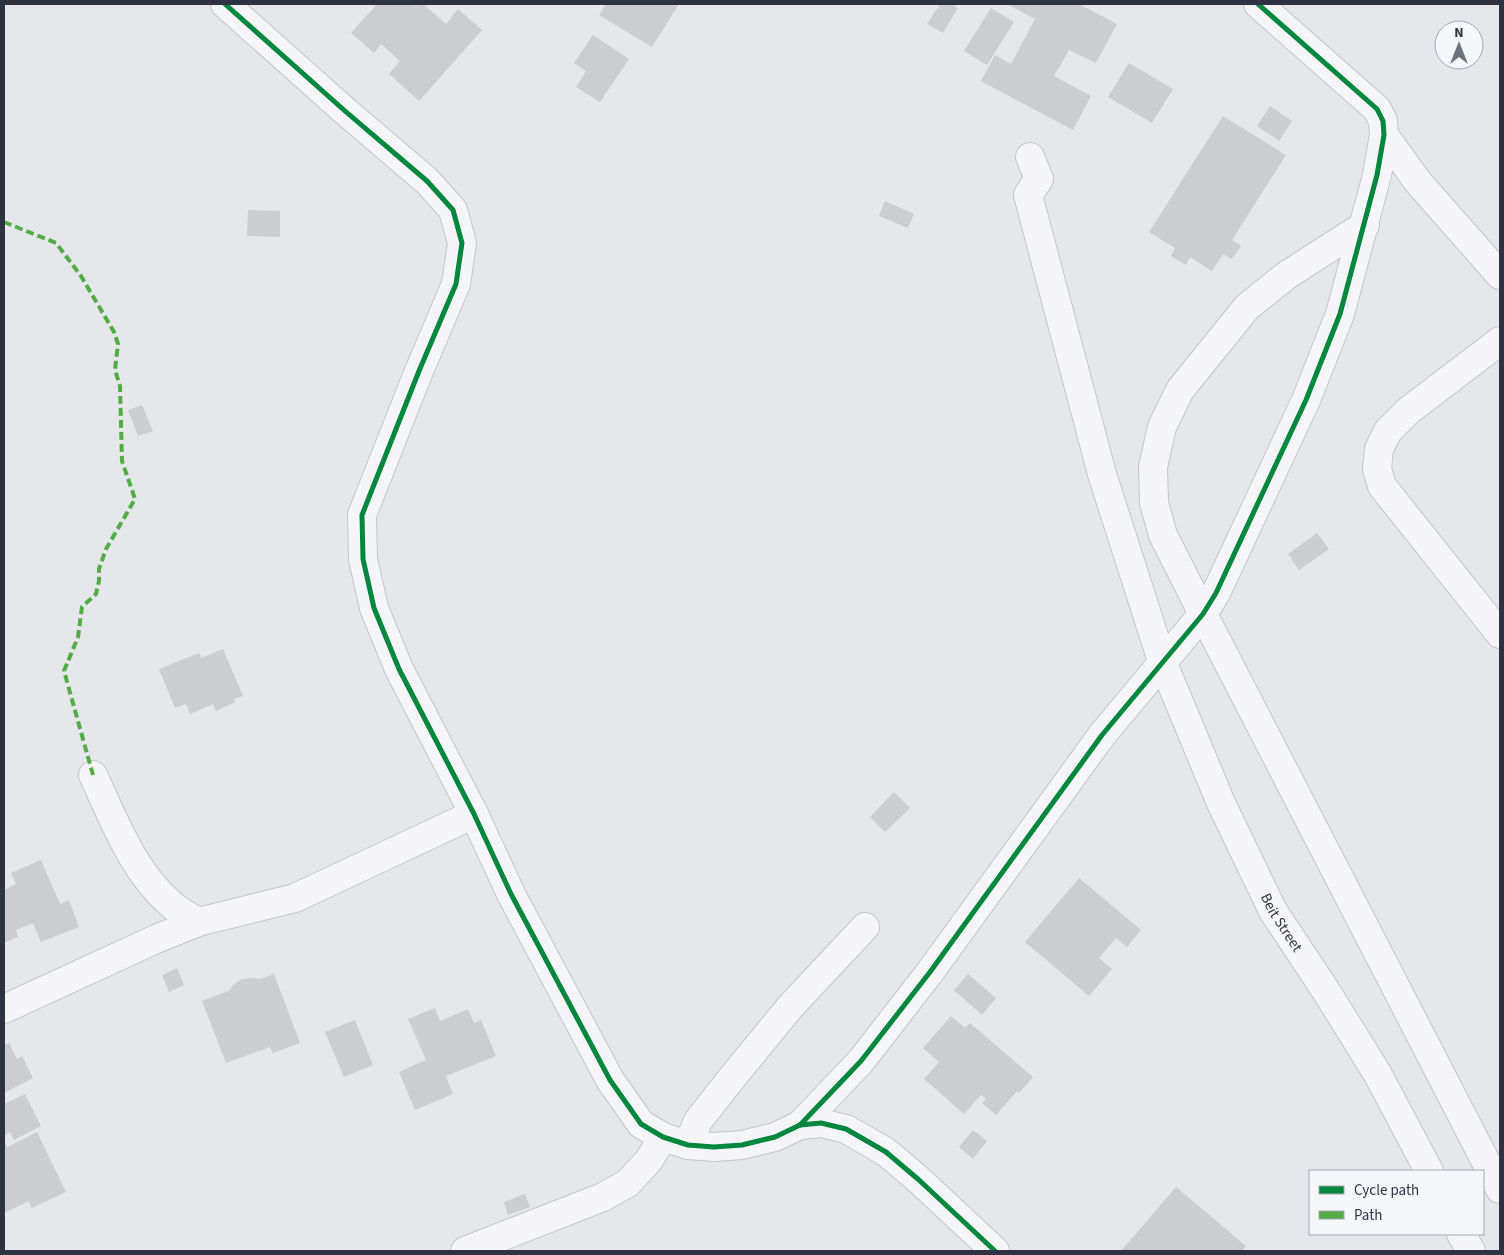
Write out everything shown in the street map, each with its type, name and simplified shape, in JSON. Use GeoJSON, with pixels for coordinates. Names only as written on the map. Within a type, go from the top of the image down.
{"type":"FeatureCollection","features":[{"type":"Feature","properties":{"kind":"street"},"geometry":{"type":"LineString","coordinates":[[225,4],[427,181],[452,210],[462,243],[456,284],[362,515],[362,559],[374,608],[399,669],[474,814],[511,894],[610,1080],[641,1124],[676,1141],[714,1148],[742,1145],[775,1137],[800,1125],[861,1061],[930,972],[1102,735],[1203,614],[1216,592],[1306,400],[1340,314],[1378,175],[1384,136],[1383,121],[1376,109],[1258,4]]}},
{"type":"Feature","properties":{"kind":"street"},"geometry":{"type":"LineString","coordinates":[[1384,136],[1418,182],[1500,275]]}},
{"type":"Feature","properties":{"kind":"street","name":"Beit Street"},"geometry":{"type":"LineString","coordinates":[[1030,157],[1039,179],[1028,196],[1102,474],[1162,661],[1221,803],[1273,911],[1378,1073],[1428,1170]]}},
{"type":"Feature","properties":{"kind":"street"},"geometry":{"type":"LineString","coordinates":[[1365,225],[1288,275],[1247,307],[1180,390],[1162,427],[1153,467],[1154,503],[1163,535],[1500,1189]]}},
{"type":"Feature","properties":{"kind":"street"},"geometry":{"type":"LineString","coordinates":[[1500,341],[1408,411],[1388,431],[1379,449],[1377,469],[1382,486],[1500,634]]}},
{"type":"Feature","properties":{"kind":"street"},"geometry":{"type":"LineString","coordinates":[[92,775],[131,856],[150,882],[172,906],[198,922]]}},
{"type":"Feature","properties":{"kind":"street"},"geometry":{"type":"LineString","coordinates":[[4,1009],[156,939],[198,922],[294,898],[474,814]]}},
{"type":"Feature","properties":{"kind":"street"},"geometry":{"type":"LineString","coordinates":[[465,1251],[602,1197],[628,1182],[649,1160],[676,1141],[698,1121],[790,1007],[865,927]]}},
{"type":"Feature","properties":{"kind":"street"},"geometry":{"type":"LineString","coordinates":[[800,1125],[820,1124],[846,1129],[886,1152],[920,1180],[995,1251]]}},
{"type":"Feature","properties":{"kind":"street"},"geometry":{"type":"LineString","coordinates":[[1462,1235],[1471,1251]]}},
{"type":"Feature","properties":{"kind":"building"},"geometry":{"type":"Polygon","coordinates":[[[377,4],[413,4],[416,6],[423,4],[446,24],[458,9],[482,30],[419,101],[389,74],[400,61],[381,44],[374,53],[351,33],[377,4]]]}},
{"type":"Feature","properties":{"kind":"building"},"geometry":{"type":"Polygon","coordinates":[[[606,4],[679,4],[652,47],[599,15],[606,4]]]}},
{"type":"Feature","properties":{"kind":"building"},"geometry":{"type":"Polygon","coordinates":[[[940,4],[952,4],[958,8],[943,33],[927,24],[940,4]]]}},
{"type":"Feature","properties":{"kind":"building"},"geometry":{"type":"Polygon","coordinates":[[[1007,4],[1079,4],[1117,24],[1096,63],[1069,50],[1054,76],[1091,96],[1073,130],[981,81],[995,55],[1011,64],[1035,19],[1007,4]]]}},
{"type":"Feature","properties":{"kind":"building"},"geometry":{"type":"Polygon","coordinates":[[[991,8],[1014,22],[987,65],[964,51],[991,8]]]}},
{"type":"Feature","properties":{"kind":"building"},"geometry":{"type":"Polygon","coordinates":[[[593,35],[629,59],[600,102],[576,87],[586,71],[574,63],[593,35]]]}},
{"type":"Feature","properties":{"kind":"building"},"geometry":{"type":"Polygon","coordinates":[[[1129,63],[1173,89],[1152,123],[1108,97],[1129,63]]]}},
{"type":"Feature","properties":{"kind":"building"},"geometry":{"type":"Polygon","coordinates":[[[1270,106],[1292,121],[1279,141],[1257,126],[1270,106]]]}},
{"type":"Feature","properties":{"kind":"building"},"geometry":{"type":"Polygon","coordinates":[[[1223,116],[1286,155],[1232,240],[1241,246],[1232,259],[1223,254],[1212,271],[1190,257],[1186,265],[1171,256],[1175,248],[1149,232],[1223,116]]]}},
{"type":"Feature","properties":{"kind":"building"},"geometry":{"type":"Polygon","coordinates":[[[885,201],[914,214],[908,228],[879,216],[885,201]]]}},
{"type":"Feature","properties":{"kind":"building"},"geometry":{"type":"Polygon","coordinates":[[[248,210],[280,211],[280,237],[247,236],[248,210]]]}},
{"type":"Feature","properties":{"kind":"building"},"geometry":{"type":"Polygon","coordinates":[[[142,405],[153,431],[138,436],[128,410],[142,405]]]}},
{"type":"Feature","properties":{"kind":"building"},"geometry":{"type":"Polygon","coordinates":[[[1317,533],[1329,549],[1299,570],[1288,554],[1317,533]]]}},
{"type":"Feature","properties":{"kind":"building"},"geometry":{"type":"Polygon","coordinates":[[[223,649],[243,696],[234,699],[235,702],[216,711],[213,704],[190,714],[186,704],[175,708],[159,669],[199,653],[201,658],[223,649]]]}},
{"type":"Feature","properties":{"kind":"building"},"geometry":{"type":"Polygon","coordinates":[[[894,792],[910,808],[885,832],[870,817],[894,792]]]}},
{"type":"Feature","properties":{"kind":"building"},"geometry":{"type":"Polygon","coordinates":[[[41,860],[60,904],[69,900],[79,927],[41,942],[33,923],[16,930],[18,937],[4,943],[4,890],[16,884],[11,873],[41,860]]]}},
{"type":"Feature","properties":{"kind":"building"},"geometry":{"type":"Polygon","coordinates":[[[1079,878],[1141,930],[1127,947],[1116,938],[1099,958],[1112,969],[1089,996],[1025,942],[1079,878]]]}},
{"type":"Feature","properties":{"kind":"building"},"geometry":{"type":"Polygon","coordinates":[[[177,968],[184,985],[169,992],[162,975],[177,968]]]}},
{"type":"Feature","properties":{"kind":"building"},"geometry":{"type":"Polygon","coordinates":[[[274,974],[300,1043],[273,1053],[270,1047],[226,1063],[202,1001],[229,991],[233,985],[242,979],[260,979],[274,974]]]}},
{"type":"Feature","properties":{"kind":"building"},"geometry":{"type":"Polygon","coordinates":[[[968,974],[996,998],[982,1015],[954,990],[968,974]]]}},
{"type":"Feature","properties":{"kind":"building"},"geometry":{"type":"Polygon","coordinates":[[[435,1008],[440,1021],[468,1009],[474,1023],[481,1020],[496,1056],[446,1076],[453,1094],[415,1110],[399,1072],[426,1060],[408,1019],[435,1008]]]}},
{"type":"Feature","properties":{"kind":"building"},"geometry":{"type":"Polygon","coordinates":[[[951,1016],[965,1028],[970,1023],[1033,1077],[1019,1093],[1017,1091],[996,1115],[982,1103],[986,1099],[981,1095],[964,1114],[924,1079],[939,1062],[923,1048],[951,1016]]]}},
{"type":"Feature","properties":{"kind":"building"},"geometry":{"type":"Polygon","coordinates":[[[355,1020],[373,1065],[344,1077],[325,1032],[355,1020]]]}},
{"type":"Feature","properties":{"kind":"building"},"geometry":{"type":"Polygon","coordinates":[[[9,1043],[17,1059],[22,1056],[33,1078],[4,1093],[4,1045],[9,1043]]]}},
{"type":"Feature","properties":{"kind":"building"},"geometry":{"type":"Polygon","coordinates":[[[25,1094],[41,1126],[14,1140],[10,1132],[4,1136],[4,1104],[25,1094]]]}},
{"type":"Feature","properties":{"kind":"building"},"geometry":{"type":"Polygon","coordinates":[[[973,1130],[987,1141],[973,1159],[959,1147],[973,1130]]]}},
{"type":"Feature","properties":{"kind":"building"},"geometry":{"type":"Polygon","coordinates":[[[37,1132],[66,1192],[32,1208],[29,1201],[4,1213],[4,1142],[7,1147],[37,1132]]]}},
{"type":"Feature","properties":{"kind":"building"},"geometry":{"type":"Polygon","coordinates":[[[1176,1187],[1246,1246],[1242,1251],[1121,1251],[1176,1187]]]}},
{"type":"Feature","properties":{"kind":"building"},"geometry":{"type":"Polygon","coordinates":[[[525,1194],[530,1207],[508,1215],[504,1202],[525,1194]]]}},
{"type":"Feature","properties":{"kind":"marked path"},"geometry":{"type":"LineString","coordinates":[[4,222],[56,243],[81,276],[114,332],[118,344],[115,370],[120,386],[122,461],[135,499],[106,549],[99,569],[96,594],[82,607],[78,637],[64,671],[93,775]]}},
{"type":"Feature","properties":{"kind":"cycle path"},"geometry":{"type":"LineString","coordinates":[[225,4],[427,181],[453,210],[462,243],[456,284],[362,515],[363,559],[374,608],[399,669],[474,814],[511,894],[610,1080],[641,1124],[663,1137],[688,1145],[714,1147],[742,1145],[775,1137],[800,1125],[821,1123],[846,1129],[886,1152],[995,1251]]}},
{"type":"Feature","properties":{"kind":"cycle path"},"geometry":{"type":"LineString","coordinates":[[800,1125],[861,1061],[930,972],[1102,735],[1203,614],[1216,593],[1306,400],[1340,314],[1377,175],[1384,135],[1383,121],[1377,109],[1258,4]]}}]}
